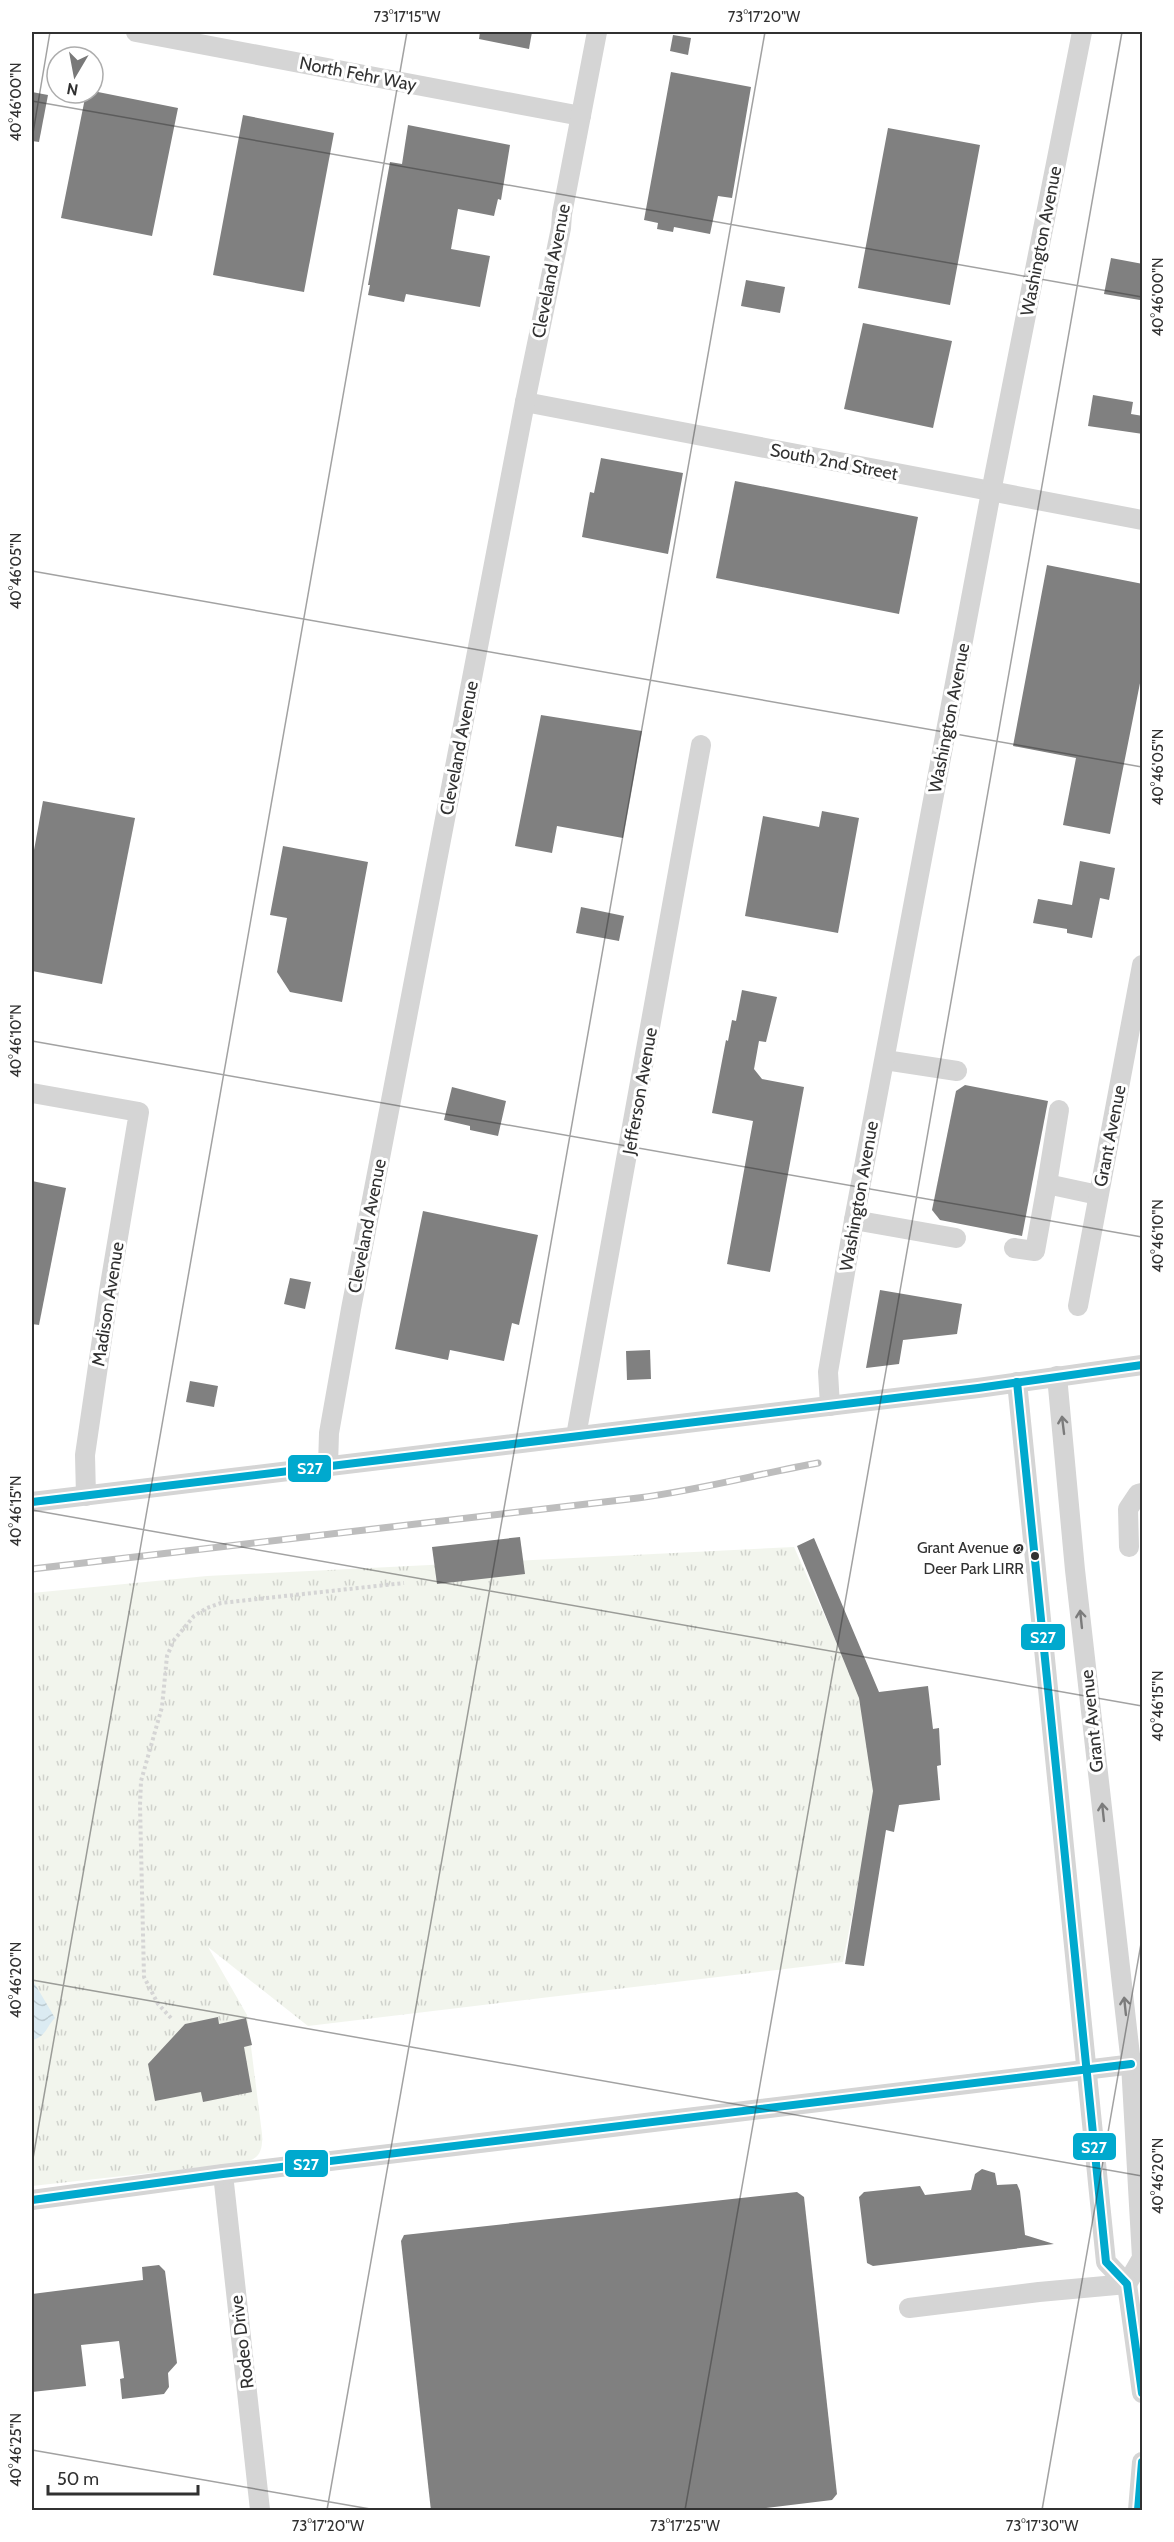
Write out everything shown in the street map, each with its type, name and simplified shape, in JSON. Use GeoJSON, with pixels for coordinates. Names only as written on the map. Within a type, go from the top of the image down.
{"type":"FeatureCollection","features":[{"type":"Feature","properties":{"kind":"street","name":"North Fehr Way"},"geometry":{"type":"LineString","coordinates":[[136,32],[581,116]]}},
{"type":"Feature","properties":{"kind":"street","name":"Cleveland Avenue"},"geometry":{"type":"LineString","coordinates":[[328,1466],[329,1433],[351,1309],[597,32]]}},
{"type":"Feature","properties":{"kind":"street","name":"Washington Avenue"},"geometry":{"type":"LineString","coordinates":[[830,1406],[828,1372],[854,1220],[991,492],[1082,32]]}},
{"type":"Feature","properties":{"kind":"street","name":"South 2nd Street"},"geometry":{"type":"LineString","coordinates":[[525,402],[1143,520]]}},
{"type":"Feature","properties":{"kind":"street","name":"Jefferson Avenue"},"geometry":{"type":"LineString","coordinates":[[576,1436],[588,1381],[701,745]]}},
{"type":"Feature","properties":{"kind":"street","name":"Grant Avenue"},"geometry":{"type":"LineString","coordinates":[[1078,1306],[1143,965]]}},
{"type":"Feature","properties":{"kind":"street"},"geometry":{"type":"LineString","coordinates":[[885,1060],[957,1071]]}},
{"type":"Feature","properties":{"kind":"street","name":"Madison Avenue"},"geometry":{"type":"LineString","coordinates":[[32,1093],[139,1112],[109,1291],[86,1455],[86,1496]]}},
{"type":"Feature","properties":{"kind":"street"},"geometry":{"type":"LineString","coordinates":[[1014,1248],[1035,1251],[1059,1110]]}},
{"type":"Feature","properties":{"kind":"street"},"geometry":{"type":"LineString","coordinates":[[1047,1184],[1098,1195]]}},
{"type":"Feature","properties":{"kind":"street"},"geometry":{"type":"LineString","coordinates":[[854,1220],[956,1238]]}},
{"type":"Feature","properties":{"kind":"street"},"geometry":{"type":"LineString","coordinates":[[32,1502],[830,1406],[1143,1365]]}},
{"type":"Feature","properties":{"kind":"street","name":"Grant Avenue"},"geometry":{"type":"LineString","coordinates":[[1057,1376],[1075,1570],[1137,2064],[1142,2258],[1127,2284]]}},
{"type":"Feature","properties":{"kind":"street"},"geometry":{"type":"LineString","coordinates":[[1017,1382],[1106,2262],[1127,2284],[1143,2394]]}},
{"type":"Feature","properties":{"kind":"street"},"geometry":{"type":"LineString","coordinates":[[1129,1547],[1128,1509],[1138,1494],[1143,1493]]}},
{"type":"Feature","properties":{"kind":"street"},"geometry":{"type":"LineString","coordinates":[[32,2200],[222,2174],[1137,2064]]}},
{"type":"Feature","properties":{"kind":"street","name":"Rodeo Drive"},"geometry":{"type":"LineString","coordinates":[[222,2174],[260,2511]]}},
{"type":"Feature","properties":{"kind":"street"},"geometry":{"type":"LineString","coordinates":[[909,2308],[1127,2284]]}},
{"type":"Feature","properties":{"kind":"street"},"geometry":{"type":"LineString","coordinates":[[1138,2511],[1143,2462]]}},
{"type":"Feature","properties":{"kind":"path"},"geometry":{"type":"LineString","coordinates":[[171,2018],[158,2004],[144,1977],[140,1805],[145,1763],[162,1707],[167,1656],[174,1640],[194,1616],[221,1603],[404,1583]]}},
{"type":"Feature","properties":{"kind":"green space"},"geometry":{"type":"Polygon","coordinates":[[[794,1547],[866,1709],[875,1795],[843,1962],[308,2026],[208,1947],[247,2015],[262,2134],[259,2154],[252,2160],[241,2163],[32,2186],[32,1593],[207,1576],[794,1547]]]}},
{"type":"Feature","properties":{"kind":"water"},"geometry":{"type":"Polygon","coordinates":[[[32,1979],[55,2018],[43,2034],[32,2040],[32,1979]]]}},
{"type":"Feature","properties":{"kind":"building"},"geometry":{"type":"Polygon","coordinates":[[[480,32],[532,32],[529,49],[479,39],[480,32]]]}},
{"type":"Feature","properties":{"kind":"building"},"geometry":{"type":"Polygon","coordinates":[[[673,35],[691,38],[688,55],[670,51],[673,35]]]}},
{"type":"Feature","properties":{"kind":"building"},"geometry":{"type":"Polygon","coordinates":[[[671,72],[751,87],[732,198],[718,196],[710,234],[674,227],[673,232],[657,229],[658,223],[644,220],[671,72]]]}},
{"type":"Feature","properties":{"kind":"building"},"geometry":{"type":"Polygon","coordinates":[[[32,92],[45,94],[46,105],[39,142],[32,141],[32,92]]]}},
{"type":"Feature","properties":{"kind":"building"},"geometry":{"type":"Polygon","coordinates":[[[105,93],[178,108],[152,236],[61,218],[84,105],[105,105],[105,93]]]}},
{"type":"Feature","properties":{"kind":"building"},"geometry":{"type":"Polygon","coordinates":[[[243,115],[334,133],[304,292],[213,275],[243,115]]]}},
{"type":"Feature","properties":{"kind":"building"},"geometry":{"type":"Polygon","coordinates":[[[408,125],[510,145],[501,200],[498,199],[494,216],[458,209],[451,249],[490,256],[480,307],[406,294],[404,302],[368,295],[390,162],[402,164],[408,125]]]}},
{"type":"Feature","properties":{"kind":"building"},"geometry":{"type":"Polygon","coordinates":[[[888,128],[980,145],[950,305],[858,288],[888,128]]]}},
{"type":"Feature","properties":{"kind":"building"},"geometry":{"type":"Polygon","coordinates":[[[1111,258],[1143,264],[1140,300],[1104,294],[1111,258]]]}},
{"type":"Feature","properties":{"kind":"building"},"geometry":{"type":"Polygon","coordinates":[[[746,280],[785,287],[780,313],[741,306],[746,280]]]}},
{"type":"Feature","properties":{"kind":"building"},"geometry":{"type":"Polygon","coordinates":[[[863,323],[952,341],[933,428],[844,409],[863,323]]]}},
{"type":"Feature","properties":{"kind":"building"},"geometry":{"type":"Polygon","coordinates":[[[1093,395],[1133,402],[1131,414],[1143,416],[1143,434],[1088,426],[1093,395]]]}},
{"type":"Feature","properties":{"kind":"building"},"geometry":{"type":"Polygon","coordinates":[[[601,458],[683,473],[668,554],[582,537],[590,492],[594,493],[601,458]]]}},
{"type":"Feature","properties":{"kind":"building"},"geometry":{"type":"Polygon","coordinates":[[[735,481],[918,517],[899,614],[716,578],[735,481]]]}},
{"type":"Feature","properties":{"kind":"building"},"geometry":{"type":"Polygon","coordinates":[[[1047,565],[1143,584],[1143,668],[1110,834],[1063,825],[1076,758],[1013,746],[1047,565]]]}},
{"type":"Feature","properties":{"kind":"building"},"geometry":{"type":"Polygon","coordinates":[[[541,715],[642,731],[623,838],[557,826],[552,853],[515,846],[541,715]]]}},
{"type":"Feature","properties":{"kind":"building"},"geometry":{"type":"Polygon","coordinates":[[[43,801],[135,818],[102,984],[32,971],[32,861],[43,801]]]}},
{"type":"Feature","properties":{"kind":"building"},"geometry":{"type":"Polygon","coordinates":[[[822,811],[859,818],[838,933],[745,916],[763,816],[819,827],[822,811]]]}},
{"type":"Feature","properties":{"kind":"building"},"geometry":{"type":"Polygon","coordinates":[[[283,846],[368,862],[342,1002],[290,992],[277,972],[287,918],[270,915],[283,846]]]}},
{"type":"Feature","properties":{"kind":"building"},"geometry":{"type":"Polygon","coordinates":[[[1080,861],[1115,868],[1109,900],[1100,898],[1092,938],[1067,933],[1067,929],[1033,923],[1038,899],[1072,905],[1080,861]]]}},
{"type":"Feature","properties":{"kind":"building"},"geometry":{"type":"Polygon","coordinates":[[[581,907],[624,916],[619,941],[576,933],[581,907]]]}},
{"type":"Feature","properties":{"kind":"building"},"geometry":{"type":"Polygon","coordinates":[[[742,990],[777,997],[766,1042],[759,1041],[754,1069],[762,1079],[804,1087],[770,1272],[727,1264],[753,1121],[712,1113],[726,1040],[728,1041],[732,1020],[736,1021],[742,990]]]}},
{"type":"Feature","properties":{"kind":"building"},"geometry":{"type":"Polygon","coordinates":[[[965,1085],[1048,1101],[1022,1236],[940,1220],[932,1210],[956,1091],[965,1085]]]}},
{"type":"Feature","properties":{"kind":"building"},"geometry":{"type":"Polygon","coordinates":[[[452,1087],[506,1101],[498,1136],[470,1130],[470,1126],[444,1120],[452,1087]]]}},
{"type":"Feature","properties":{"kind":"building"},"geometry":{"type":"Polygon","coordinates":[[[32,1181],[66,1188],[39,1325],[32,1324],[32,1181]]]}},
{"type":"Feature","properties":{"kind":"building"},"geometry":{"type":"Polygon","coordinates":[[[423,1211],[538,1235],[519,1325],[512,1323],[504,1361],[450,1350],[448,1360],[395,1349],[423,1211]]]}},
{"type":"Feature","properties":{"kind":"building"},"geometry":{"type":"Polygon","coordinates":[[[290,1278],[311,1282],[305,1309],[284,1304],[290,1278]]]}},
{"type":"Feature","properties":{"kind":"building"},"geometry":{"type":"Polygon","coordinates":[[[880,1290],[962,1304],[957,1334],[903,1340],[899,1364],[866,1368],[880,1290]]]}},
{"type":"Feature","properties":{"kind":"building"},"geometry":{"type":"Polygon","coordinates":[[[650,1350],[651,1379],[627,1380],[626,1351],[650,1350]]]}},
{"type":"Feature","properties":{"kind":"building"},"geometry":{"type":"Polygon","coordinates":[[[190,1381],[218,1386],[214,1407],[186,1402],[190,1381]]]}},
{"type":"Feature","properties":{"kind":"building"},"geometry":{"type":"Polygon","coordinates":[[[520,1537],[525,1574],[437,1584],[432,1547],[520,1537]]]}},
{"type":"Feature","properties":{"kind":"building"},"geometry":{"type":"Polygon","coordinates":[[[814,1538],[879,1692],[928,1686],[933,1729],[939,1728],[941,1765],[937,1766],[940,1800],[899,1805],[894,1832],[886,1830],[864,1966],[845,1964],[873,1791],[859,1698],[797,1546],[814,1538]]]}},
{"type":"Feature","properties":{"kind":"building"},"geometry":{"type":"Polygon","coordinates":[[[218,2017],[219,2024],[246,2018],[252,2045],[244,2047],[252,2092],[203,2102],[201,2092],[155,2101],[148,2064],[185,2024],[218,2017]]]}},
{"type":"Feature","properties":{"kind":"building"},"geometry":{"type":"Polygon","coordinates":[[[982,2169],[995,2173],[997,2185],[1017,2184],[1020,2191],[1025,2235],[1054,2244],[873,2266],[867,2263],[859,2197],[864,2192],[920,2186],[925,2195],[971,2190],[975,2174],[982,2169]]]}},
{"type":"Feature","properties":{"kind":"building"},"geometry":{"type":"Polygon","coordinates":[[[797,2192],[804,2197],[837,2494],[832,2500],[742,2511],[431,2511],[401,2241],[404,2235],[797,2192]]]}},
{"type":"Feature","properties":{"kind":"building"},"geometry":{"type":"Polygon","coordinates":[[[159,2265],[165,2271],[177,2363],[168,2373],[169,2387],[164,2394],[122,2399],[120,2379],[124,2378],[119,2341],[81,2345],[86,2386],[32,2392],[32,2294],[143,2280],[142,2267],[159,2265]]]}},
{"type":"Feature","properties":{"kind":"railway"},"geometry":{"type":"LineString","coordinates":[[32,1569],[638,1498],[818,1463]]}},
{"type":"Feature","properties":{"kind":"transit line","name":"S27"},"geometry":{"type":"LineString","coordinates":[[32,1502],[978,1388],[1142,1365]]}},
{"type":"Feature","properties":{"kind":"transit line","name":"S27"},"geometry":{"type":"LineString","coordinates":[[1017,1382],[1106,2262],[1127,2284],[1142,2393]]}},
{"type":"Feature","properties":{"kind":"transit line","name":"S27"},"geometry":{"type":"LineString","coordinates":[[32,2200],[223,2174],[1131,2064]]}},
{"type":"Feature","properties":{"kind":"transit line","name":"S27"},"geometry":{"type":"LineString","coordinates":[[1138,2510],[1142,2462]]}},
{"type":"Feature","properties":{"kind":"place","name":"Grant Avenue @ Deer Park LIRR"},"geometry":{"type":"Point","coordinates":[1035,1556]}}]}
